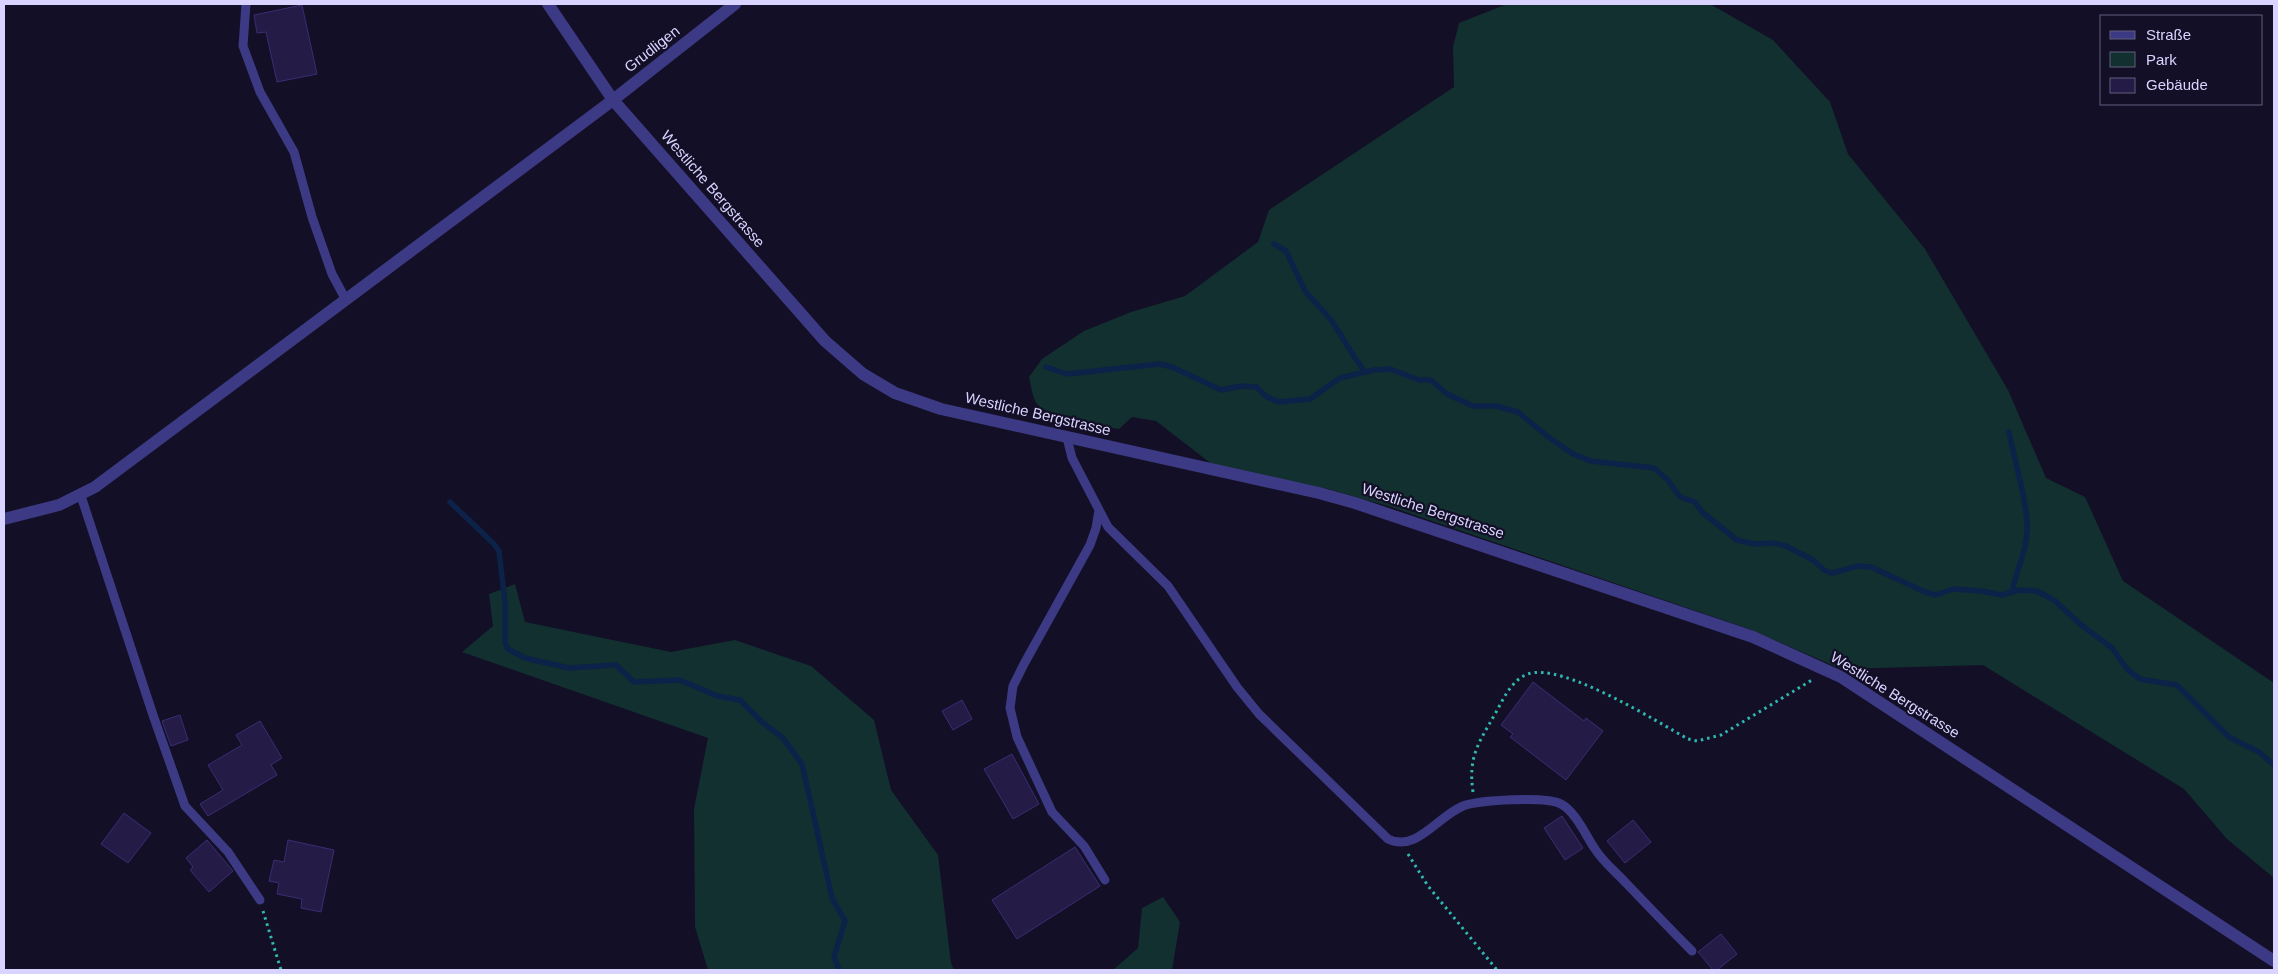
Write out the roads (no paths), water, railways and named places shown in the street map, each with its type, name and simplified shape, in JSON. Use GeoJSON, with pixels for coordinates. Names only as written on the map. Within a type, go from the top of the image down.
{"type":"FeatureCollection","features":[{"type":"Feature","properties":{"kind":"street","name":"Westliche Bergstrasse"},"geometry":{"type":"LineString","coordinates":[[548,4],[613,100],[825,341],[863,374],[895,393],[941,409],[1319,493],[1355,503],[1753,637],[1850,682],[2274,961]]}},
{"type":"Feature","properties":{"kind":"street","name":"Grudligen"},"geometry":{"type":"LineString","coordinates":[[4,519],[41,511],[81,496],[613,100],[735,4]]}},
{"type":"Feature","properties":{"kind":"lane"},"geometry":{"type":"LineString","coordinates":[[246,4],[243,46],[260,92],[294,152],[312,217],[332,274],[346,300]]}},
{"type":"Feature","properties":{"kind":"lane"},"geometry":{"type":"LineString","coordinates":[[1067,438],[1072,458],[1108,527],[1168,586],[1237,687],[1259,714],[1388,839],[1395,843],[1406,843],[1414,840],[1452,811],[1474,803],[1538,799],[1563,804],[1574,816],[1596,852],[1692,952]]}},
{"type":"Feature","properties":{"kind":"lane"},"geometry":{"type":"LineString","coordinates":[[81,496],[185,806],[228,852],[260,900]]}},
{"type":"Feature","properties":{"kind":"lane"},"geometry":{"type":"LineString","coordinates":[[1099,510],[1096,528],[1090,545],[1013,686],[1010,708],[1017,737],[1052,812],[1084,846],[1105,880]]}},
{"type":"Feature","properties":{"kind":"waterway"},"geometry":{"type":"LineString","coordinates":[[1274,244],[1286,251],[1305,291],[1332,321],[1365,372]]}},
{"type":"Feature","properties":{"kind":"waterway"},"geometry":{"type":"LineString","coordinates":[[1046,367],[1067,374],[1160,364],[1172,367],[1221,390],[1241,386],[1256,387],[1267,397],[1279,402],[1310,399],[1340,378],[1374,370],[1390,369],[1419,380],[1431,380],[1447,394],[1473,406],[1496,406],[1518,412],[1573,454],[1591,461],[1654,468],[1668,480],[1680,497],[1695,502],[1702,512],[1737,540],[1755,544],[1774,543],[1786,546],[1813,560],[1824,570],[1832,573],[1858,566],[1871,567],[1925,592],[1936,595],[1953,589],[1982,591],[2002,595],[2019,590],[2037,591],[2054,600],[2080,624],[2112,648],[2128,670],[2140,679],[2177,685],[2229,737],[2259,752],[2274,765]]}},
{"type":"Feature","properties":{"kind":"waterway"},"geometry":{"type":"LineString","coordinates":[[2009,432],[2024,497],[2027,522],[2025,548],[2012,592]]}},
{"type":"Feature","properties":{"kind":"waterway"},"geometry":{"type":"LineString","coordinates":[[450,502],[499,551],[505,603],[505,643],[508,649],[525,658],[569,668],[616,665],[634,682],[680,680],[717,696],[740,700],[762,722],[782,737],[802,764],[832,898],[845,921],[834,957],[839,970]]}}]}
